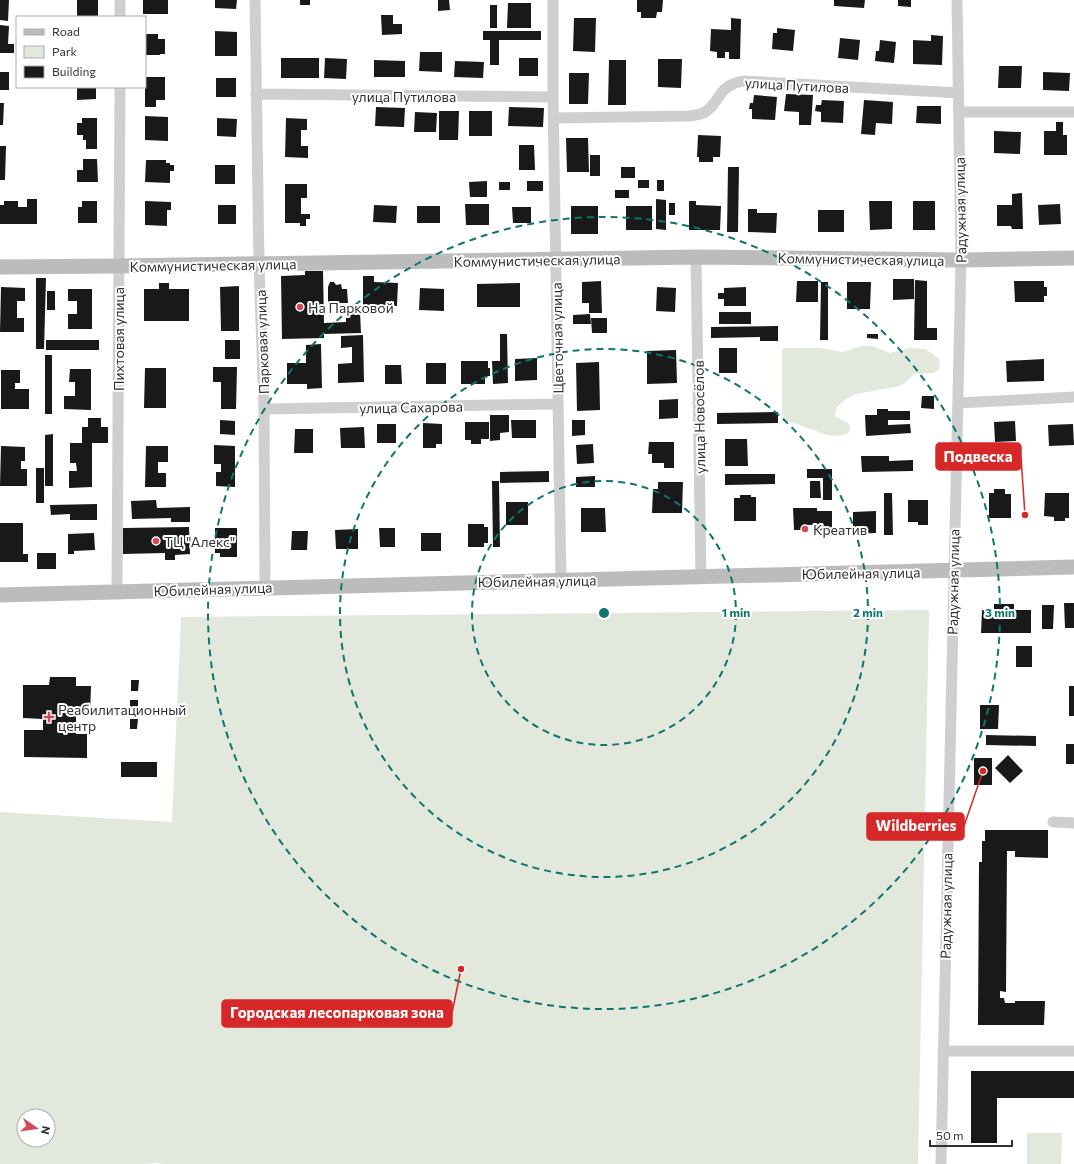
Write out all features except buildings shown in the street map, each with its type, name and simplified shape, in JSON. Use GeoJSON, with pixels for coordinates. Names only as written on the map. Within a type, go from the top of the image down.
{"type":"FeatureCollection","features":[{"type":"Feature","properties":{"kind":"street"},"geometry":{"type":"LineString","coordinates":[[120,0],[120,16]]}},
{"type":"Feature","properties":{"kind":"street","name":"Парковая улица"},"geometry":{"type":"LineString","coordinates":[[255,0],[259,264],[264,409],[265,588]]}},
{"type":"Feature","properties":{"kind":"street","name":"Цветочная улица"},"geometry":{"type":"LineString","coordinates":[[553,0],[553,118],[561,581]]}},
{"type":"Feature","properties":{"kind":"street","name":"Радужная улица"},"geometry":{"type":"LineString","coordinates":[[941,1164],[961,260],[957,0]]}},
{"type":"Feature","properties":{"kind":"street","name":"улица Путилова"},"geometry":{"type":"LineString","coordinates":[[553,118],[683,116],[701,114],[708,110],[724,89],[734,83],[744,81],[959,93]]}},
{"type":"Feature","properties":{"kind":"street","name":"Пихтовая улица"},"geometry":{"type":"LineString","coordinates":[[117,592],[120,88]]}},
{"type":"Feature","properties":{"kind":"street","name":"улица Путилова"},"geometry":{"type":"LineString","coordinates":[[256,94],[553,97]]}},
{"type":"Feature","properties":{"kind":"street"},"geometry":{"type":"LineString","coordinates":[[958,112],[1074,112]]}},
{"type":"Feature","properties":{"kind":"street","name":"Коммунистическая улица"},"geometry":{"type":"LineString","coordinates":[[0,267],[696,257],[961,260],[1074,258]]}},
{"type":"Feature","properties":{"kind":"street","name":"улица Новосёлов"},"geometry":{"type":"LineString","coordinates":[[696,257],[702,577]]}},
{"type":"Feature","properties":{"kind":"street"},"geometry":{"type":"LineString","coordinates":[[958,403],[1074,397]]}},
{"type":"Feature","properties":{"kind":"street","name":"улица Сахарова"},"geometry":{"type":"LineString","coordinates":[[264,409],[558,404]]}},
{"type":"Feature","properties":{"kind":"street","name":"Юбилейная улица"},"geometry":{"type":"LineString","coordinates":[[0,595],[1074,567]]}},
{"type":"Feature","properties":{"kind":"street"},"geometry":{"type":"LineString","coordinates":[[1053,822],[1074,823]]}},
{"type":"Feature","properties":{"kind":"street"},"geometry":{"type":"LineString","coordinates":[[943,1051],[1074,1051]]}},
{"type":"Feature","properties":{"kind":"green space"},"geometry":{"type":"Polygon","coordinates":[[[861,346],[872,346],[890,353],[909,348],[926,349],[939,359],[939,370],[934,373],[914,374],[904,384],[856,394],[846,399],[837,407],[835,416],[848,423],[850,427],[849,433],[843,435],[837,436],[826,434],[784,420],[782,415],[782,351],[784,348],[820,348],[843,352],[861,346]]]}},
{"type":"Feature","properties":{"kind":"green space"},"geometry":{"type":"Polygon","coordinates":[[[929,610],[918,1164],[0,1164],[0,812],[172,822],[181,617],[929,610]]]}},
{"type":"Feature","properties":{"kind":"green space"},"geometry":{"type":"Polygon","coordinates":[[[1027,1133],[1062,1133],[1061,1164],[1027,1164],[1027,1133]]]}},
{"type":"Feature","properties":{"kind":"place","name":"На Парковой"},"geometry":{"type":"Point","coordinates":[300,307]}},
{"type":"Feature","properties":{"kind":"place","name":"Подвеска"},"geometry":{"type":"Point","coordinates":[1025,515]}},
{"type":"Feature","properties":{"kind":"place","name":"Креатив"},"geometry":{"type":"Point","coordinates":[805,529]}},
{"type":"Feature","properties":{"kind":"place","name":"ТЦ \"Алекс\""},"geometry":{"type":"Point","coordinates":[156,541]}},
{"type":"Feature","properties":{"kind":"place","name":"Реабилитационный центр"},"geometry":{"type":"Point","coordinates":[49,717]}},
{"type":"Feature","properties":{"kind":"place","name":"Wildberries"},"geometry":{"type":"Point","coordinates":[983,771]}},
{"type":"Feature","properties":{"kind":"place","name":"Городская лесопарковая зона"},"geometry":{"type":"Point","coordinates":[461,969]}}]}
